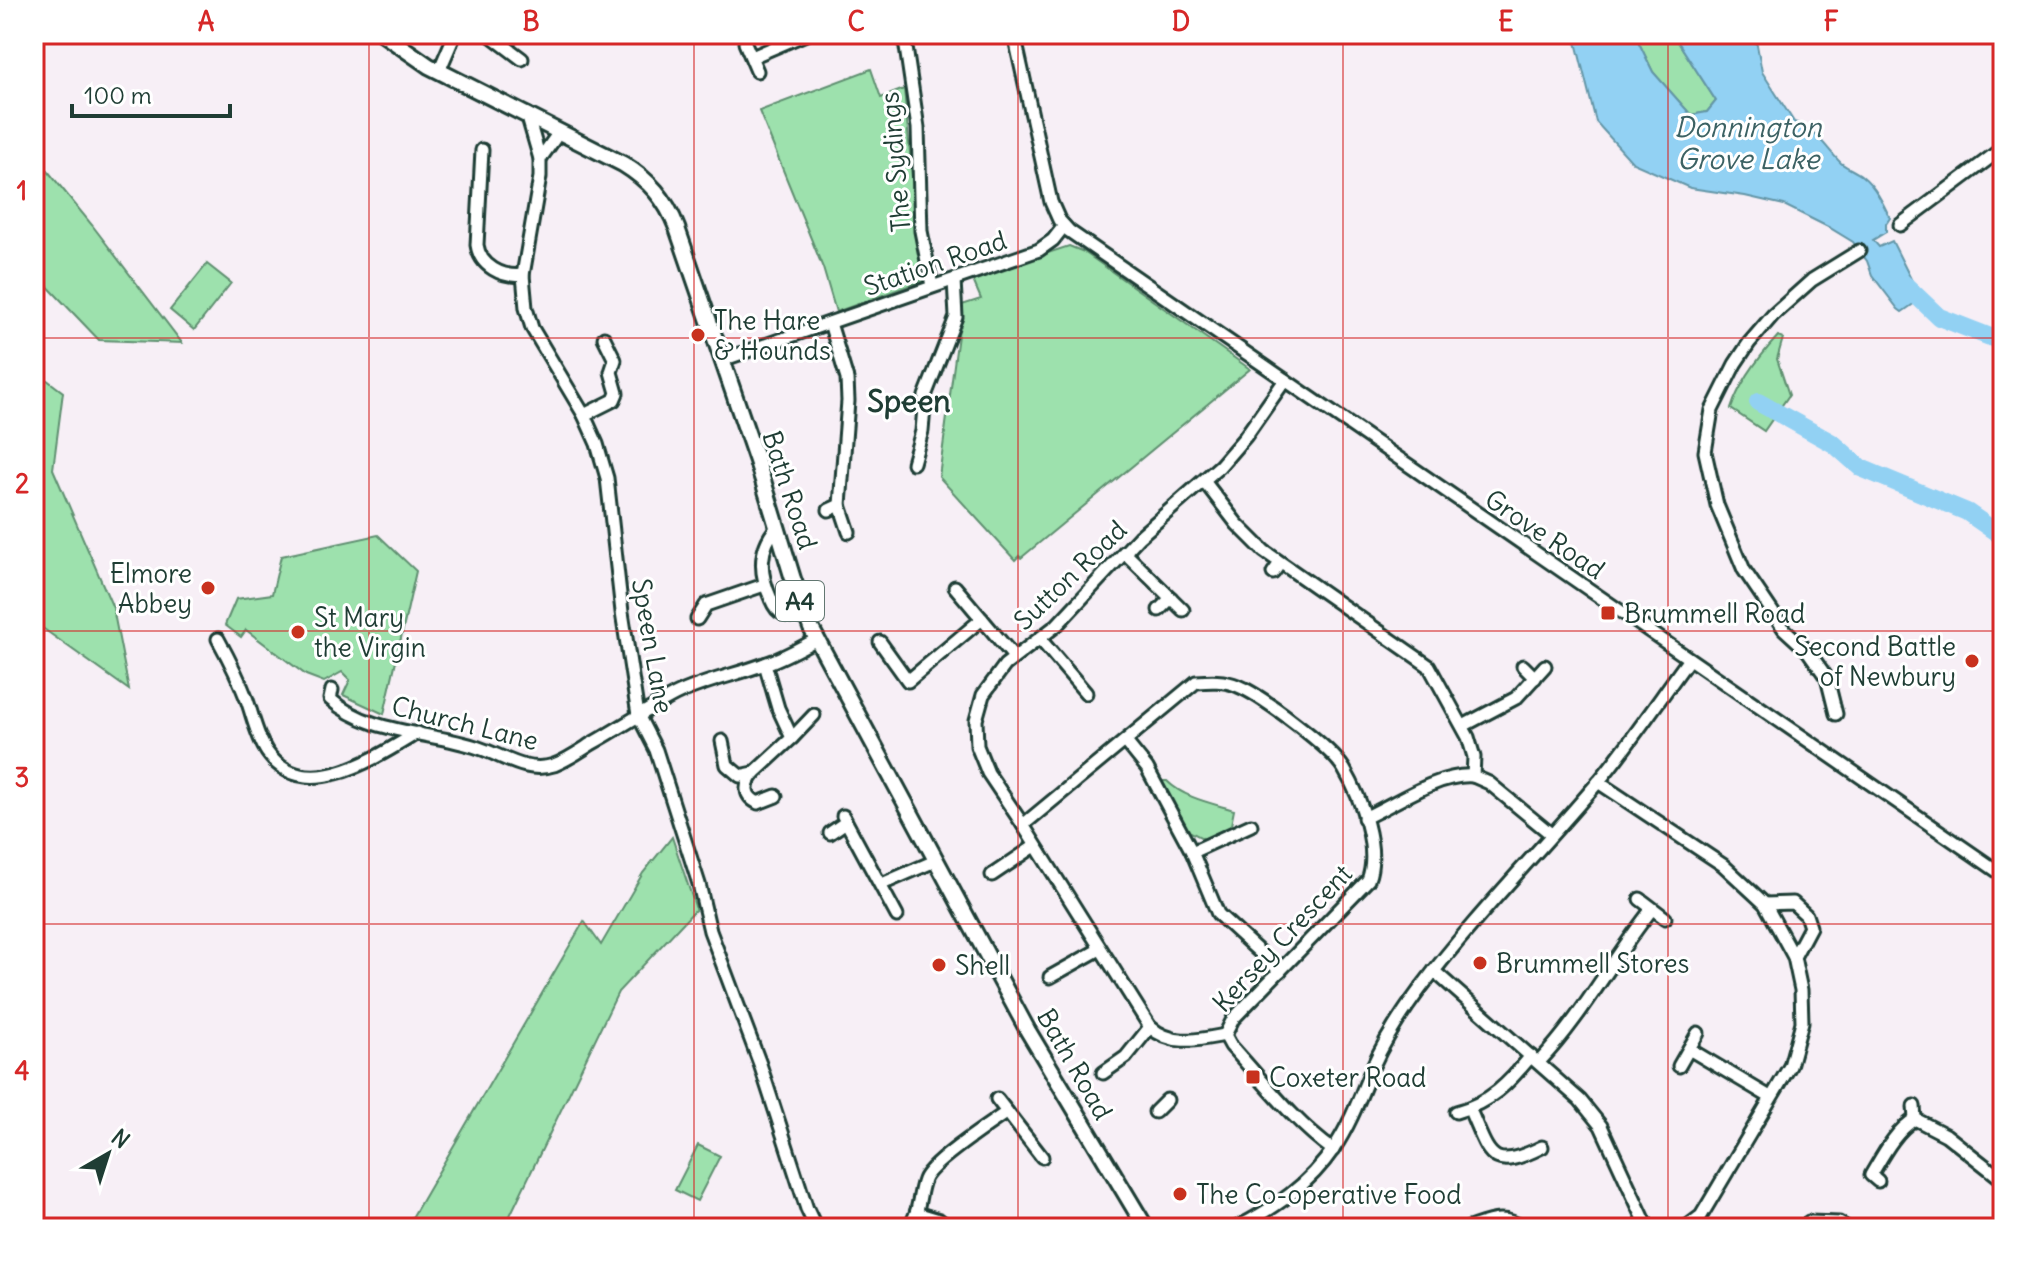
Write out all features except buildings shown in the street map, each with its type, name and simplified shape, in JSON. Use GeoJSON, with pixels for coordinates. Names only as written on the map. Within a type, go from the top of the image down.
{"type":"FeatureCollection","features":[{"type":"Feature","properties":{"kind":"main road","name":"Bath Road"},"geometry":{"type":"LineString","coordinates":[[388,36],[408,53],[439,71],[635,172],[651,184],[663,199],[677,228],[807,619],[1038,1048],[1146,1228]]}},
{"type":"Feature","properties":{"kind":"street"},"geometry":{"type":"LineString","coordinates":[[439,71],[455,34]]}},
{"type":"Feature","properties":{"kind":"street"},"geometry":{"type":"LineString","coordinates":[[489,34],[522,59]]}},
{"type":"Feature","properties":{"kind":"street"},"geometry":{"type":"LineString","coordinates":[[752,57],[806,34]]}},
{"type":"Feature","properties":{"kind":"street","name":"The Sydings"},"geometry":{"type":"LineString","coordinates":[[904,34],[918,128],[921,231],[932,286]]}},
{"type":"Feature","properties":{"kind":"street"},"geometry":{"type":"LineString","coordinates":[[1014,34],[1051,202],[1064,226]]}},
{"type":"Feature","properties":{"kind":"street"},"geometry":{"type":"LineString","coordinates":[[745,43],[757,71]]}},
{"type":"Feature","properties":{"kind":"street","name":"Speen Lane"},"geometry":{"type":"LineString","coordinates":[[527,114],[540,159],[540,177],[523,275],[526,308],[532,328],[584,415],[597,444],[607,478],[622,612],[638,715],[656,750],[699,884],[710,931],[816,1228]]}},
{"type":"Feature","properties":{"kind":"street"},"geometry":{"type":"LineString","coordinates":[[540,159],[560,131]]}},
{"type":"Feature","properties":{"kind":"street"},"geometry":{"type":"LineString","coordinates":[[1900,225],[2003,148]]}},
{"type":"Feature","properties":{"kind":"street"},"geometry":{"type":"LineString","coordinates":[[482,150],[476,259],[512,277],[523,275]]}},
{"type":"Feature","properties":{"kind":"street","name":"Station Road"},"geometry":{"type":"LineString","coordinates":[[722,360],[1039,250],[1064,226]]}},
{"type":"Feature","properties":{"kind":"street","name":"Grove Road"},"geometry":{"type":"LineString","coordinates":[[1064,226],[2003,875]]}},
{"type":"Feature","properties":{"kind":"street"},"geometry":{"type":"LineString","coordinates":[[1836,714],[1827,678],[1808,651],[1784,629],[1744,570],[1717,505],[1705,452],[1712,410],[1749,343],[1773,315],[1812,280],[1859,251]]}},
{"type":"Feature","properties":{"kind":"street"},"geometry":{"type":"LineString","coordinates":[[913,463],[922,431],[925,396],[956,317],[954,280]]}},
{"type":"Feature","properties":{"kind":"street"},"geometry":{"type":"LineString","coordinates":[[830,323],[847,379],[848,401],[834,507],[849,532]]}},
{"type":"Feature","properties":{"kind":"street"},"geometry":{"type":"LineString","coordinates":[[584,415],[614,400],[617,393],[611,372],[615,360],[604,338]]}},
{"type":"Feature","properties":{"kind":"street","name":"Sutton Road"},"geometry":{"type":"LineString","coordinates":[[1023,825],[982,763],[976,720],[983,695],[1014,657],[1074,609],[1124,552],[1204,481],[1245,437],[1285,380]]}},
{"type":"Feature","properties":{"kind":"street"},"geometry":{"type":"LineString","coordinates":[[1204,481],[1276,568],[1420,659],[1435,674],[1463,726],[1474,757],[1473,776]]}},
{"type":"Feature","properties":{"kind":"street"},"geometry":{"type":"LineString","coordinates":[[777,527],[768,537],[761,563],[764,585],[774,607],[783,614],[797,614],[807,619]]}},
{"type":"Feature","properties":{"kind":"street"},"geometry":{"type":"LineString","coordinates":[[1124,552],[1183,610]]}},
{"type":"Feature","properties":{"kind":"street"},"geometry":{"type":"LineString","coordinates":[[697,619],[706,605],[764,585]]}},
{"type":"Feature","properties":{"kind":"street"},"geometry":{"type":"LineString","coordinates":[[955,587],[1014,657]]}},
{"type":"Feature","properties":{"kind":"street"},"geometry":{"type":"LineString","coordinates":[[1159,610],[1171,598]]}},
{"type":"Feature","properties":{"kind":"street"},"geometry":{"type":"LineString","coordinates":[[880,642],[908,681],[982,619]]}},
{"type":"Feature","properties":{"kind":"street"},"geometry":{"type":"LineString","coordinates":[[218,639],[233,665],[268,754],[288,770],[311,778],[335,775],[417,733]]}},
{"type":"Feature","properties":{"kind":"street","name":"Church Lane"},"geometry":{"type":"LineString","coordinates":[[332,690],[330,699],[363,719],[478,747],[523,766],[538,767],[554,765],[679,693],[765,664],[817,639]]}},
{"type":"Feature","properties":{"kind":"street"},"geometry":{"type":"LineString","coordinates":[[1040,639],[1086,693]]}},
{"type":"Feature","properties":{"kind":"street"},"geometry":{"type":"LineString","coordinates":[[1236,1228],[1274,1209],[1315,1172],[1333,1150],[1385,1044],[1434,971],[1598,782],[1689,659]]}},
{"type":"Feature","properties":{"kind":"street"},"geometry":{"type":"LineString","coordinates":[[765,664],[778,708],[792,738]]}},
{"type":"Feature","properties":{"kind":"street"},"geometry":{"type":"LineString","coordinates":[[1523,666],[1535,678]]}},
{"type":"Feature","properties":{"kind":"street"},"geometry":{"type":"LineString","coordinates":[[1463,726],[1516,698],[1545,666]]}},
{"type":"Feature","properties":{"kind":"street","name":"Kersey Crescent"},"geometry":{"type":"LineString","coordinates":[[1023,825],[1196,682],[1217,680],[1239,686],[1303,729],[1343,767],[1364,818],[1373,855],[1368,880],[1233,1019],[1225,1035],[1182,1042],[1159,1035],[1150,1027]]}},
{"type":"Feature","properties":{"kind":"street"},"geometry":{"type":"LineString","coordinates":[[776,796],[758,803],[751,800],[746,791],[747,781],[814,715]]}},
{"type":"Feature","properties":{"kind":"street"},"geometry":{"type":"LineString","coordinates":[[722,741],[727,765],[740,776],[754,773]]}},
{"type":"Feature","properties":{"kind":"street"},"geometry":{"type":"LineString","coordinates":[[1126,742],[1147,768],[1192,852],[1218,914],[1280,971]]}},
{"type":"Feature","properties":{"kind":"street"},"geometry":{"type":"LineString","coordinates":[[1364,818],[1439,782],[1456,776],[1473,776],[1489,783],[1551,834]]}},
{"type":"Feature","properties":{"kind":"street"},"geometry":{"type":"LineString","coordinates":[[1598,782],[1723,865],[1765,904],[1794,957],[1801,990],[1802,1022],[1790,1066],[1701,1216],[1685,1228]]}},
{"type":"Feature","properties":{"kind":"street"},"geometry":{"type":"LineString","coordinates":[[830,833],[844,819],[897,916]]}},
{"type":"Feature","properties":{"kind":"street"},"geometry":{"type":"LineString","coordinates":[[1023,825],[1150,1027],[1126,1057],[1103,1073]]}},
{"type":"Feature","properties":{"kind":"street"},"geometry":{"type":"LineString","coordinates":[[1192,852],[1251,825]]}},
{"type":"Feature","properties":{"kind":"street"},"geometry":{"type":"LineString","coordinates":[[992,875],[1035,846]]}},
{"type":"Feature","properties":{"kind":"street"},"geometry":{"type":"LineString","coordinates":[[882,884],[935,861]]}},
{"type":"Feature","properties":{"kind":"street"},"geometry":{"type":"LineString","coordinates":[[1640,899],[1665,918]]}},
{"type":"Feature","properties":{"kind":"street"},"geometry":{"type":"LineString","coordinates":[[1765,904],[1793,903],[1806,915],[1810,927],[1794,957]]}},
{"type":"Feature","properties":{"kind":"street"},"geometry":{"type":"LineString","coordinates":[[1456,1112],[1486,1101],[1535,1059],[1580,1013],[1622,946],[1652,909]]}},
{"type":"Feature","properties":{"kind":"street"},"geometry":{"type":"LineString","coordinates":[[1050,977],[1100,949]]}},
{"type":"Feature","properties":{"kind":"street"},"geometry":{"type":"LineString","coordinates":[[1434,971],[1580,1100],[1601,1126],[1648,1228]]}},
{"type":"Feature","properties":{"kind":"street"},"geometry":{"type":"LineString","coordinates":[[1679,1066],[1698,1033]]}},
{"type":"Feature","properties":{"kind":"street"},"geometry":{"type":"LineString","coordinates":[[1225,1035],[1231,1046],[1294,1116],[1333,1150]]}},
{"type":"Feature","properties":{"kind":"street"},"geometry":{"type":"LineString","coordinates":[[1689,1049],[1770,1097]]}},
{"type":"Feature","properties":{"kind":"street"},"geometry":{"type":"LineString","coordinates":[[997,1099],[1030,1149],[1042,1157]]}},
{"type":"Feature","properties":{"kind":"street"},"geometry":{"type":"LineString","coordinates":[[1155,1112],[1167,1100]]}},
{"type":"Feature","properties":{"kind":"street"},"geometry":{"type":"LineString","coordinates":[[1914,1106],[1915,1119]]}},
{"type":"Feature","properties":{"kind":"street"},"geometry":{"type":"LineString","coordinates":[[1469,1108],[1489,1152],[1496,1158],[1516,1160],[1542,1147]]}},
{"type":"Feature","properties":{"kind":"street"},"geometry":{"type":"LineString","coordinates":[[908,1228],[916,1213],[924,1177],[936,1162],[1007,1112]]}},
{"type":"Feature","properties":{"kind":"street"},"geometry":{"type":"LineString","coordinates":[[1915,1119],[1946,1135],[2003,1180]]}},
{"type":"Feature","properties":{"kind":"street"},"geometry":{"type":"LineString","coordinates":[[1878,1181],[1871,1175],[1897,1135],[1915,1119]]}},
{"type":"Feature","properties":{"kind":"street"},"geometry":{"type":"LineString","coordinates":[[916,1213],[956,1227]]}},
{"type":"Feature","properties":{"kind":"street"},"geometry":{"type":"LineString","coordinates":[[1469,1228],[1500,1220],[1512,1220],[1523,1228]]}},
{"type":"Feature","properties":{"kind":"street"},"geometry":{"type":"LineString","coordinates":[[1809,1222],[1839,1223],[1847,1228]]}},
{"type":"Feature","properties":{"kind":"green space"},"geometry":{"type":"Polygon","coordinates":[[[1637,34],[1673,34],[1716,101],[1707,112],[1691,115],[1653,72],[1637,34]]]}},
{"type":"Feature","properties":{"kind":"green space"},"geometry":{"type":"Polygon","coordinates":[[[871,69],[881,98],[904,89],[922,281],[836,312],[823,268],[759,111],[871,69]]]}},
{"type":"Feature","properties":{"kind":"green space"},"geometry":{"type":"Polygon","coordinates":[[[34,154],[182,343],[99,340],[34,272],[34,154]]]}},
{"type":"Feature","properties":{"kind":"green space"},"geometry":{"type":"Polygon","coordinates":[[[1069,246],[1084,252],[1250,369],[1015,560],[939,477],[962,305],[981,299],[972,278],[1069,246]]]}},
{"type":"Feature","properties":{"kind":"green space"},"geometry":{"type":"Polygon","coordinates":[[[207,264],[231,283],[194,330],[170,310],[207,264]]]}},
{"type":"Feature","properties":{"kind":"green space"},"geometry":{"type":"Polygon","coordinates":[[[1778,336],[1783,338],[1777,359],[1789,395],[1764,431],[1731,409],[1751,370],[1778,336]]]}},
{"type":"Feature","properties":{"kind":"green space"},"geometry":{"type":"Polygon","coordinates":[[[34,370],[63,392],[53,469],[113,608],[129,690],[34,622],[34,370]]]}},
{"type":"Feature","properties":{"kind":"green space"},"geometry":{"type":"Polygon","coordinates":[[[378,535],[416,571],[384,714],[343,695],[350,680],[342,672],[324,682],[306,675],[246,630],[241,637],[225,625],[236,599],[272,594],[281,556],[378,535]]]}},
{"type":"Feature","properties":{"kind":"green space"},"geometry":{"type":"Polygon","coordinates":[[[1161,781],[1167,781],[1181,792],[1198,799],[1234,810],[1230,830],[1208,841],[1191,832],[1187,834],[1161,781]]]}},
{"type":"Feature","properties":{"kind":"green space"},"geometry":{"type":"Polygon","coordinates":[[[672,837],[696,909],[618,992],[504,1228],[406,1228],[584,921],[601,945],[643,873],[672,837]]]}},
{"type":"Feature","properties":{"kind":"green space"},"geometry":{"type":"Polygon","coordinates":[[[698,1145],[720,1156],[697,1201],[675,1190],[698,1145]]]}},
{"type":"Feature","properties":{"kind":"water","name":"Donnington Grove Lake"},"geometry":{"type":"Polygon","coordinates":[[[1574,34],[1637,34],[1653,72],[1691,115],[1707,112],[1716,101],[1673,34],[1750,34],[1757,45],[1762,72],[1794,122],[1815,134],[1841,163],[1867,180],[1878,195],[1890,218],[1886,232],[1873,240],[1879,247],[1892,241],[1916,289],[1915,303],[1902,312],[1872,275],[1867,261],[1853,242],[1784,205],[1690,188],[1633,163],[1596,122],[1574,34]]]}},
{"type":"Feature","properties":{"kind":"waterway"},"geometry":{"type":"LineString","coordinates":[[1899,279],[1939,317],[2003,342]]}},
{"type":"Feature","properties":{"kind":"waterway"},"geometry":{"type":"LineString","coordinates":[[1758,402],[1834,444],[1861,468],[1967,512],[2003,537]]}},
{"type":"Feature","properties":{"kind":"place","name":"The Hare & Hounds"},"geometry":{"type":"Point","coordinates":[698,335]}},
{"type":"Feature","properties":{"kind":"place","name":"Elmore Abbey"},"geometry":{"type":"Point","coordinates":[208,588]}},
{"type":"Feature","properties":{"kind":"place","name":"Brummell Road"},"geometry":{"type":"Point","coordinates":[1608,613]}},
{"type":"Feature","properties":{"kind":"place","name":"St Mary the Virgin"},"geometry":{"type":"Point","coordinates":[298,632]}},
{"type":"Feature","properties":{"kind":"place","name":"Second Battle of Newbury"},"geometry":{"type":"Point","coordinates":[1972,661]}},
{"type":"Feature","properties":{"kind":"place","name":"Brummell Stores"},"geometry":{"type":"Point","coordinates":[1480,963]}},
{"type":"Feature","properties":{"kind":"place","name":"Shell"},"geometry":{"type":"Point","coordinates":[939,965]}},
{"type":"Feature","properties":{"kind":"place","name":"Coxeter Road"},"geometry":{"type":"Point","coordinates":[1253,1077]}},
{"type":"Feature","properties":{"kind":"place","name":"The Co-operative Food"},"geometry":{"type":"Point","coordinates":[1180,1194]}},
{"type":"Feature","properties":{"kind":"district","name":"Speen"},"geometry":{"type":"Point","coordinates":[909,401]}}]}
